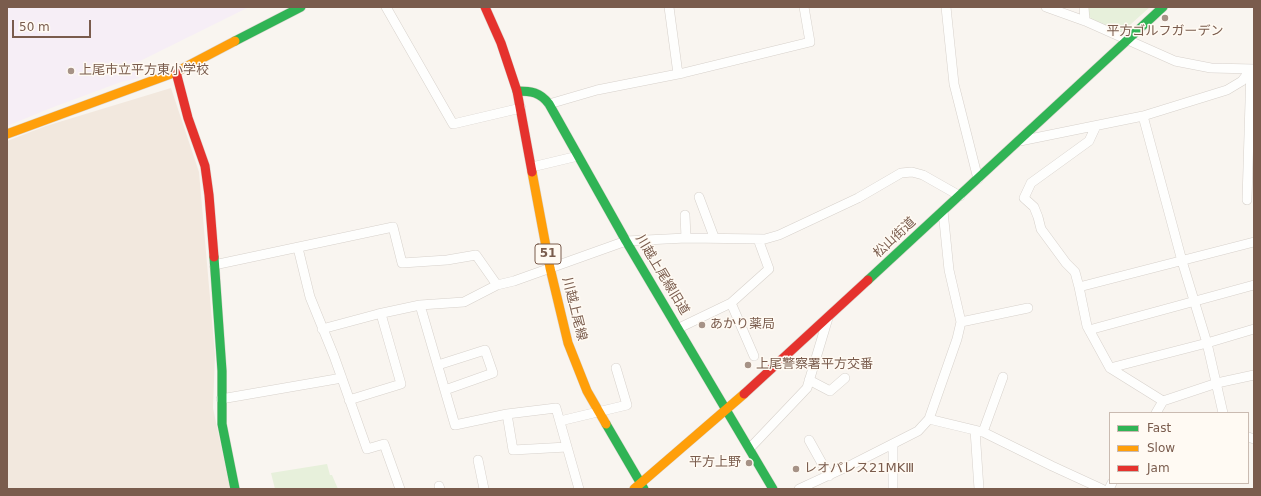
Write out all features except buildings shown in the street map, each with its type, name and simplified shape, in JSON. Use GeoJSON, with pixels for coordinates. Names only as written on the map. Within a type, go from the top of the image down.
{"type":"FeatureCollection","features":[{"type":"Feature","properties":{"kind":"street"},"geometry":{"type":"LineString","coordinates":[[7,134],[176,72],[301,7]]}},
{"type":"Feature","properties":{"kind":"street"},"geometry":{"type":"LineString","coordinates":[[386,7],[453,124],[521,108]]}},
{"type":"Feature","properties":{"kind":"street","name":"川越上尾線"},"geometry":{"type":"LineString","coordinates":[[485,7],[501,43],[517,91],[550,268],[568,343],[585,385],[639,487]]}},
{"type":"Feature","properties":{"kind":"street"},"geometry":{"type":"LineString","coordinates":[[669,7],[678,74]]}},
{"type":"Feature","properties":{"kind":"street"},"geometry":{"type":"LineString","coordinates":[[549,104],[597,90],[678,74],[810,42],[804,7]]}},
{"type":"Feature","properties":{"kind":"street"},"geometry":{"type":"LineString","coordinates":[[946,7],[954,84],[978,179]]}},
{"type":"Feature","properties":{"kind":"street"},"geometry":{"type":"LineString","coordinates":[[1046,7],[1085,21],[1175,61],[1211,68],[1253,69]]}},
{"type":"Feature","properties":{"kind":"street"},"geometry":{"type":"LineString","coordinates":[[1084,7],[1085,21]]}},
{"type":"Feature","properties":{"kind":"street","name":"松山街道"},"geometry":{"type":"LineString","coordinates":[[639,487],[727,410],[828,318],[1163,7]]}},
{"type":"Feature","properties":{"kind":"street"},"geometry":{"type":"LineString","coordinates":[[1020,140],[1143,116],[1227,90],[1242,81],[1253,69]]}},
{"type":"Feature","properties":{"kind":"street"},"geometry":{"type":"LineString","coordinates":[[1247,200],[1253,69]]}},
{"type":"Feature","properties":{"kind":"street"},"geometry":{"type":"LineString","coordinates":[[176,72],[188,118],[205,166],[222,371],[222,424],[235,489]]}},
{"type":"Feature","properties":{"kind":"street","name":"川越上尾線旧道"},"geometry":{"type":"LineString","coordinates":[[517,91],[529,91],[540,94],[549,104],[626,241],[679,328],[773,489]]}},
{"type":"Feature","properties":{"kind":"street"},"geometry":{"type":"LineString","coordinates":[[1143,116],[1193,302],[1207,343],[1223,412]]}},
{"type":"Feature","properties":{"kind":"street"},"geometry":{"type":"LineString","coordinates":[[1096,126],[1089,141],[1031,183],[1024,198],[1034,207],[1041,229],[1066,263],[1075,272],[1087,326],[1110,368],[1163,401]]}},
{"type":"Feature","properties":{"kind":"street"},"geometry":{"type":"LineString","coordinates":[[532,168],[578,156]]}},
{"type":"Feature","properties":{"kind":"street"},"geometry":{"type":"LineString","coordinates":[[322,329],[420,305],[464,302],[497,285],[514,281],[626,241],[686,238],[765,239],[779,235],[858,198],[901,173],[912,172],[923,175],[960,196]]}},
{"type":"Feature","properties":{"kind":"street"},"geometry":{"type":"LineString","coordinates":[[699,197],[714,238]]}},
{"type":"Feature","properties":{"kind":"street"},"geometry":{"type":"LineString","coordinates":[[799,489],[829,476],[918,431],[929,419],[957,340],[961,322],[949,270],[943,211]]}},
{"type":"Feature","properties":{"kind":"street"},"geometry":{"type":"LineString","coordinates":[[685,215],[686,238]]}},
{"type":"Feature","properties":{"kind":"street"},"geometry":{"type":"LineString","coordinates":[[214,265],[393,227],[402,263],[447,260],[476,255],[497,285]]}},
{"type":"Feature","properties":{"kind":"street"},"geometry":{"type":"LineString","coordinates":[[679,328],[731,303],[769,268],[758,239]]}},
{"type":"Feature","properties":{"kind":"street"},"geometry":{"type":"LineString","coordinates":[[1079,287],[1182,262],[1254,242]]}},
{"type":"Feature","properties":{"kind":"street"},"geometry":{"type":"LineString","coordinates":[[298,248],[310,297],[334,356],[367,449],[384,444],[400,489]]}},
{"type":"Feature","properties":{"kind":"street"},"geometry":{"type":"LineString","coordinates":[[1089,330],[1254,285]]}},
{"type":"Feature","properties":{"kind":"street"},"geometry":{"type":"LineString","coordinates":[[731,303],[754,356]]}},
{"type":"Feature","properties":{"kind":"street"},"geometry":{"type":"LineString","coordinates":[[420,305],[455,425],[507,414],[556,408],[579,489]]}},
{"type":"Feature","properties":{"kind":"street"},"geometry":{"type":"LineString","coordinates":[[961,322],[1028,308]]}},
{"type":"Feature","properties":{"kind":"street"},"geometry":{"type":"LineString","coordinates":[[349,400],[401,384],[381,314]]}},
{"type":"Feature","properties":{"kind":"street"},"geometry":{"type":"LineString","coordinates":[[750,448],[807,388],[828,318]]}},
{"type":"Feature","properties":{"kind":"street"},"geometry":{"type":"LineString","coordinates":[[1110,368],[1207,343],[1254,329]]}},
{"type":"Feature","properties":{"kind":"street"},"geometry":{"type":"LineString","coordinates":[[438,365],[485,350],[493,373],[445,390]]}},
{"type":"Feature","properties":{"kind":"street"},"geometry":{"type":"LineString","coordinates":[[560,421],[628,405],[616,368]]}},
{"type":"Feature","properties":{"kind":"street"},"geometry":{"type":"LineString","coordinates":[[1157,412],[1163,401],[1217,384],[1254,375]]}},
{"type":"Feature","properties":{"kind":"street"},"geometry":{"type":"LineString","coordinates":[[979,489],[979,431],[1003,377]]}},
{"type":"Feature","properties":{"kind":"street"},"geometry":{"type":"LineString","coordinates":[[222,398],[342,378]]}},
{"type":"Feature","properties":{"kind":"street"},"geometry":{"type":"LineString","coordinates":[[809,380],[830,391],[845,378]]}},
{"type":"Feature","properties":{"kind":"street"},"geometry":{"type":"LineString","coordinates":[[507,414],[513,450],[567,447]]}},
{"type":"Feature","properties":{"kind":"street"},"geometry":{"type":"LineString","coordinates":[[929,419],[979,431],[1102,489]]}},
{"type":"Feature","properties":{"kind":"street"},"geometry":{"type":"LineString","coordinates":[[808,440],[829,476]]}},
{"type":"Feature","properties":{"kind":"street"},"geometry":{"type":"LineString","coordinates":[[892,444],[893,489]]}},
{"type":"Feature","properties":{"kind":"street"},"geometry":{"type":"LineString","coordinates":[[478,460],[484,489]]}},
{"type":"Feature","properties":{"kind":"shaded area","name":"上尾市立平方東小学校"},"geometry":{"type":"Polygon","coordinates":[[[7,7],[249,7],[132,65],[139,78],[121,82],[7,126],[7,7]]]}},
{"type":"Feature","properties":{"kind":"shaded area"},"geometry":{"type":"Polygon","coordinates":[[[171,88],[199,172],[215,355],[213,408],[230,489],[7,489],[7,141],[46,126],[171,88]]]}},
{"type":"Feature","properties":{"kind":"green space","name":"平方ゴルフガーデン"},"geometry":{"type":"Polygon","coordinates":[[[1088,7],[1150,7],[1121,33],[1091,19],[1088,13],[1088,7]]]}},
{"type":"Feature","properties":{"kind":"green space"},"geometry":{"type":"Polygon","coordinates":[[[327,464],[330,475],[332,475],[338,489],[275,489],[271,473],[327,464]]]}},
{"type":"Feature","properties":{"kind":"traffic: fast"},"geometry":{"type":"LineString","coordinates":[[235,41],[301,7]]}},
{"type":"Feature","properties":{"kind":"traffic: fast"},"geometry":{"type":"LineString","coordinates":[[868,280],[1163,7]]}},
{"type":"Feature","properties":{"kind":"traffic: fast"},"geometry":{"type":"LineString","coordinates":[[517,91],[535,93],[546,100],[549,104],[626,241],[773,489]]}},
{"type":"Feature","properties":{"kind":"traffic: fast"},"geometry":{"type":"LineString","coordinates":[[214,257],[222,371],[222,424],[235,489]]}},
{"type":"Feature","properties":{"kind":"traffic: fast"},"geometry":{"type":"LineString","coordinates":[[606,424],[644,489]]}},
{"type":"Feature","properties":{"kind":"traffic: slow"},"geometry":{"type":"LineString","coordinates":[[7,134],[176,72],[235,41]]}},
{"type":"Feature","properties":{"kind":"traffic: slow"},"geometry":{"type":"LineString","coordinates":[[532,172],[550,268],[568,343],[587,391],[606,424]]}},
{"type":"Feature","properties":{"kind":"traffic: slow"},"geometry":{"type":"LineString","coordinates":[[634,489],[744,394]]}},
{"type":"Feature","properties":{"kind":"traffic: jam"},"geometry":{"type":"LineString","coordinates":[[485,7],[501,43],[517,91],[532,172]]}},
{"type":"Feature","properties":{"kind":"traffic: jam"},"geometry":{"type":"LineString","coordinates":[[176,72],[188,118],[205,166],[214,257]]}},
{"type":"Feature","properties":{"kind":"traffic: jam"},"geometry":{"type":"LineString","coordinates":[[744,394],[868,280]]}},
{"type":"Feature","properties":{"kind":"place","name":"平方ゴルフガーデン"},"geometry":{"type":"Point","coordinates":[1165,18]}},
{"type":"Feature","properties":{"kind":"place","name":"上尾市立平方東小学校"},"geometry":{"type":"Point","coordinates":[71,71]}},
{"type":"Feature","properties":{"kind":"place","name":"あかり薬局"},"geometry":{"type":"Point","coordinates":[702,325]}},
{"type":"Feature","properties":{"kind":"place","name":"上尾警察署平方交番"},"geometry":{"type":"Point","coordinates":[748,365]}},
{"type":"Feature","properties":{"kind":"place","name":"平方上野"},"geometry":{"type":"Point","coordinates":[749,463]}},
{"type":"Feature","properties":{"kind":"place","name":"レオパレス21MKⅢ"},"geometry":{"type":"Point","coordinates":[796,469]}}]}
